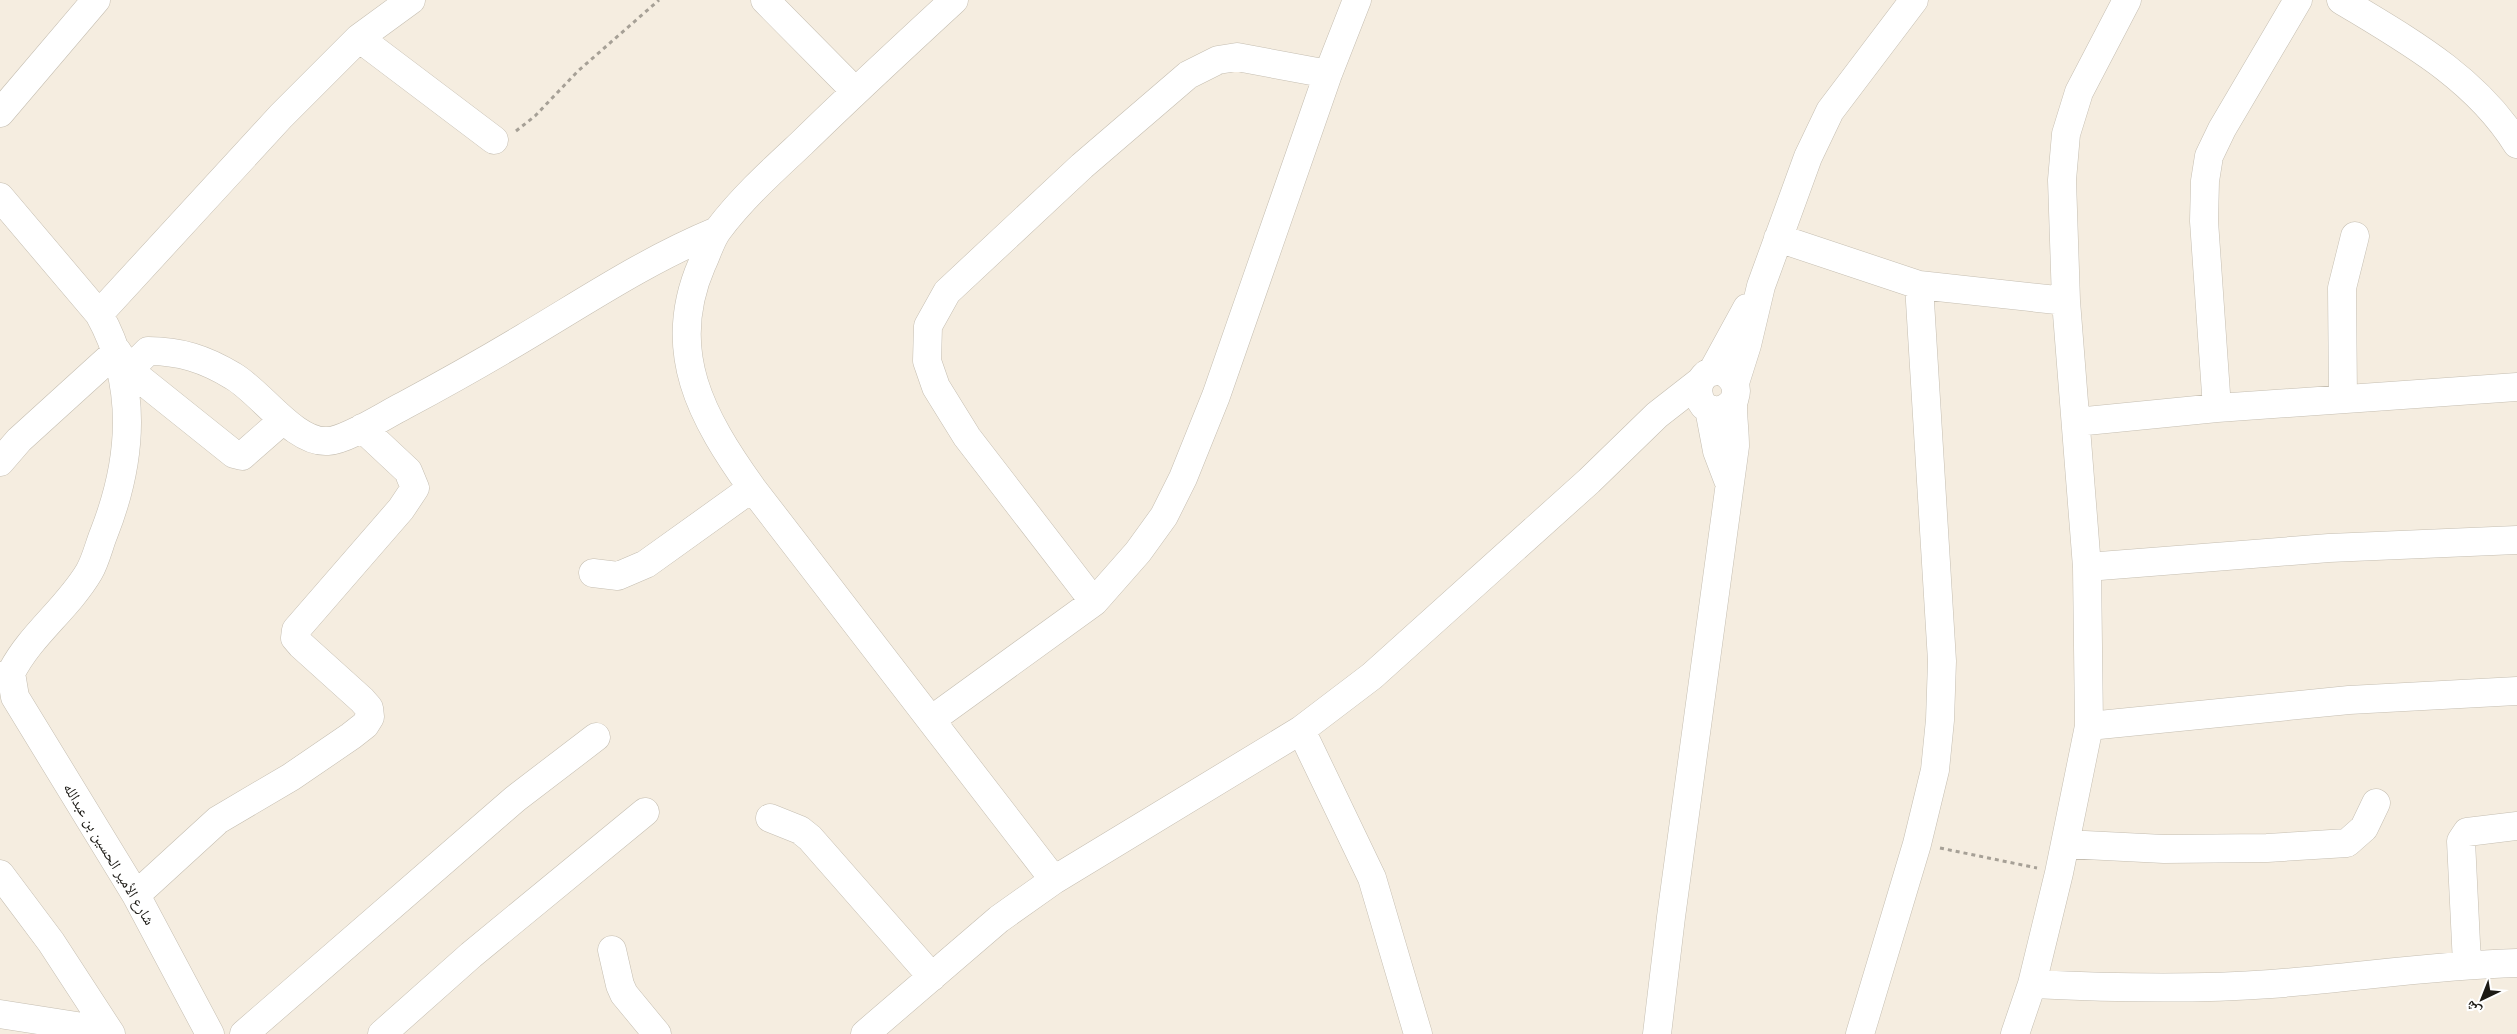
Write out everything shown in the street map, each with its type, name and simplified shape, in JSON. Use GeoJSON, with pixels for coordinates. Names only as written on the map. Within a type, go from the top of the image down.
{"type":"FeatureCollection","features":[{"type":"Feature","properties":{"kind":"street"},"geometry":{"type":"LineString","coordinates":[[0,113],[96,0]]}},
{"type":"Feature","properties":{"kind":"street"},"geometry":{"type":"LineString","coordinates":[[99,314],[281,116],[359,38],[412,0]]}},
{"type":"Feature","properties":{"kind":"street"},"geometry":{"type":"LineString","coordinates":[[765,0],[855,91]]}},
{"type":"Feature","properties":{"kind":"street"},"geometry":{"type":"LineString","coordinates":[[954,0],[855,91],[761,182],[717,231],[692,288],[687,318],[689,365],[702,407],[722,446],[752,488],[1054,880]]}},
{"type":"Feature","properties":{"kind":"street"},"geometry":{"type":"LineString","coordinates":[[931,720],[1094,602],[1143,545],[1164,516],[1183,478],[1216,396],[1328,74],[1357,0]]}},
{"type":"Feature","properties":{"kind":"street"},"geometry":{"type":"LineString","coordinates":[[1657,1034],[1671,917],[1730,486],[1717,451],[1715,393],[1761,286],[1799,179],[1830,111],[1914,0]]}},
{"type":"Feature","properties":{"kind":"street"},"geometry":{"type":"LineString","coordinates":[[2015,1034],[2032,984],[2066,844],[2089,726],[2087,567],[2066,301],[2062,180],[2066,134],[2079,92],[2128,0]]}},
{"type":"Feature","properties":{"kind":"street"},"geometry":{"type":"LineString","coordinates":[[2216,408],[2204,221],[2205,181],[2209,156],[2222,129],[2298,0]]}},
{"type":"Feature","properties":{"kind":"street"},"geometry":{"type":"LineString","coordinates":[[2340,0],[2427,52],[2476,93],[2508,130],[2517,144]]}},
{"type":"Feature","properties":{"kind":"street"},"geometry":{"type":"LineString","coordinates":[[359,38],[494,140]]}},
{"type":"Feature","properties":{"kind":"street"},"geometry":{"type":"LineString","coordinates":[[1094,602],[967,437],[936,387],[927,361],[928,326],[947,292],[1082,166],[1188,75],[1218,60],[1237,57],[1328,74]]}},
{"type":"Feature","properties":{"kind":"street"},"geometry":{"type":"LineString","coordinates":[[0,197],[99,314],[123,361],[128,431],[123,468],[110,519],[90,571],[5,675]]}},
{"type":"Feature","properties":{"kind":"street"},"geometry":{"type":"LineString","coordinates":[[0,462],[19,440],[123,361],[148,351],[173,351],[203,360],[235,376],[255,392],[283,420],[315,440],[329,441],[362,428],[476,366],[674,248],[717,231]]}},
{"type":"Feature","properties":{"kind":"street"},"geometry":{"type":"LineString","coordinates":[[2343,399],[2342,288],[2355,236]]}},
{"type":"Feature","properties":{"kind":"street"},"geometry":{"type":"LineString","coordinates":[[1778,238],[1919,285],[2066,301]]}},
{"type":"Feature","properties":{"kind":"street"},"geometry":{"type":"LineString","coordinates":[[1860,1034],[1917,844],[1935,770],[1940,720],[1942,660],[1919,285]]}},
{"type":"Feature","properties":{"kind":"street"},"geometry":{"type":"LineString","coordinates":[[123,361],[234,454],[242,456],[283,420]]}},
{"type":"Feature","properties":{"kind":"street"},"geometry":{"type":"LineString","coordinates":[[2076,422],[2216,408],[2517,387]]}},
{"type":"Feature","properties":{"kind":"street"},"geometry":{"type":"LineString","coordinates":[[866,1034],[999,918],[1054,880],[1301,730],[1372,676],[1589,482],[1612,457],[1662,432],[1715,393]]}},
{"type":"Feature","properties":{"kind":"street"},"geometry":{"type":"LineString","coordinates":[[136,895],[218,820],[292,777],[351,736],[365,725],[370,717],[368,708],[362,700],[301,645],[295,634],[296,630],[401,509],[415,488],[408,471],[362,428]]}},
{"type":"Feature","properties":{"kind":"street"},"geometry":{"type":"LineString","coordinates":[[593,573],[618,576],[639,568],[752,488]]}},
{"type":"Feature","properties":{"kind":"street"},"geometry":{"type":"LineString","coordinates":[[2087,567],[2329,548],[2517,540]]}},
{"type":"Feature","properties":{"kind":"street","name":"شارع الأمير الحسين بن عبدالله"},"geometry":{"type":"LineString","coordinates":[[5,675],[27,719],[136,895],[210,1034]]}},
{"type":"Feature","properties":{"kind":"street"},"geometry":{"type":"LineString","coordinates":[[2089,726],[2349,700],[2517,691]]}},
{"type":"Feature","properties":{"kind":"street"},"geometry":{"type":"LineString","coordinates":[[1301,730],[1372,878],[1418,1034]]}},
{"type":"Feature","properties":{"kind":"street"},"geometry":{"type":"LineString","coordinates":[[244,1034],[515,799],[596,737]]}},
{"type":"Feature","properties":{"kind":"street"},"geometry":{"type":"LineString","coordinates":[[2066,844],[2173,849],[2267,848],[2347,843],[2364,828],[2376,803]]}},
{"type":"Feature","properties":{"kind":"street"},"geometry":{"type":"LineString","coordinates":[[382,1034],[471,955],[645,812]]}},
{"type":"Feature","properties":{"kind":"street"},"geometry":{"type":"LineString","coordinates":[[770,818],[800,830],[810,838],[932,977]]}},
{"type":"Feature","properties":{"kind":"street"},"geometry":{"type":"LineString","coordinates":[[2467,964],[2462,875],[2463,836],[2468,832],[2517,826]]}},
{"type":"Feature","properties":{"kind":"street"},"geometry":{"type":"LineString","coordinates":[[0,874],[51,942],[111,1034]]}},
{"type":"Feature","properties":{"kind":"street"},"geometry":{"type":"LineString","coordinates":[[612,950],[624,994],[657,1034]]}},
{"type":"Feature","properties":{"kind":"street"},"geometry":{"type":"LineString","coordinates":[[2032,984],[2128,989],[2270,984],[2467,964],[2517,963]]}},
{"type":"Feature","properties":{"kind":"street"},"geometry":{"type":"LineString","coordinates":[[0,1014],[83,1027],[104,1034]]}},
{"type":"Feature","properties":{"kind":"path"},"geometry":{"type":"LineString","coordinates":[[494,140],[519,130],[530,121],[578,71],[659,0]]}},
{"type":"Feature","properties":{"kind":"path"},"geometry":{"type":"LineString","coordinates":[[1917,844],[2059,873]]}}]}
